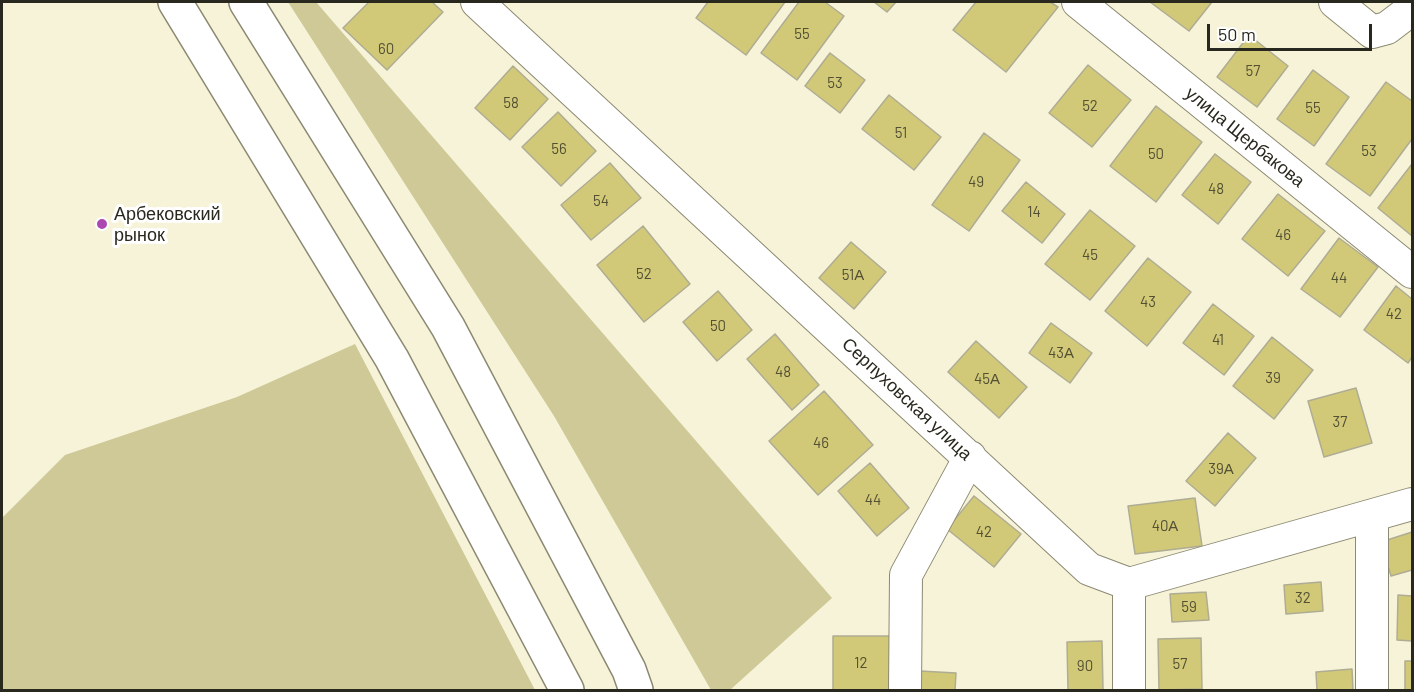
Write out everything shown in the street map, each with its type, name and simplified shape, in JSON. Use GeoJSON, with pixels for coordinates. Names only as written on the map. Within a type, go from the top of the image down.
{"type":"FeatureCollection","features":[{"type":"Feature","properties":{"kind":"main road"},"geometry":{"type":"LineString","coordinates":[[175,2],[392,359],[567,690]]}},
{"type":"Feature","properties":{"kind":"main road"},"geometry":{"type":"LineString","coordinates":[[246,2],[448,327],[629,670],[636,690]]}},
{"type":"Feature","properties":{"kind":"street","name":"Серпуховская улица"},"geometry":{"type":"LineString","coordinates":[[477,2],[1089,569],[1129,584]]}},
{"type":"Feature","properties":{"kind":"street","name":"улица Щербакова"},"geometry":{"type":"LineString","coordinates":[[1077,2],[1413,272]]}},
{"type":"Feature","properties":{"kind":"street"},"geometry":{"type":"LineString","coordinates":[[1335,2],[1372,32],[1387,28],[1413,9]]}},
{"type":"Feature","properties":{"kind":"street"},"geometry":{"type":"LineString","coordinates":[[905,690],[906,575],[970,457]]}},
{"type":"Feature","properties":{"kind":"street"},"geometry":{"type":"LineString","coordinates":[[1129,690],[1129,584],[1413,504]]}},
{"type":"Feature","properties":{"kind":"street"},"geometry":{"type":"LineString","coordinates":[[1372,516],[1372,690]]}},
{"type":"Feature","properties":{"kind":"shaded area"},"geometry":{"type":"Polygon","coordinates":[[[288,2],[316,2],[832,598],[730,690],[711,690],[554,416],[288,2]]]}},
{"type":"Feature","properties":{"kind":"shaded area"},"geometry":{"type":"Polygon","coordinates":[[[355,344],[535,690],[2,690],[2,518],[65,455],[237,397],[355,344]]]}},
{"type":"Feature","properties":{"kind":"building"},"geometry":{"type":"Polygon","coordinates":[[[369,2],[432,2],[443,12],[387,70],[343,28],[369,2]]]}},
{"type":"Feature","properties":{"kind":"building"},"geometry":{"type":"Polygon","coordinates":[[[708,2],[785,2],[746,55],[696,18],[708,2]]]}},
{"type":"Feature","properties":{"kind":"building"},"geometry":{"type":"Polygon","coordinates":[[[799,2],[825,2],[844,16],[797,80],[761,53],[799,2]]]}},
{"type":"Feature","properties":{"kind":"building"},"geometry":{"type":"Polygon","coordinates":[[[874,2],[896,2],[887,12],[874,2]]]}},
{"type":"Feature","properties":{"kind":"building"},"geometry":{"type":"Polygon","coordinates":[[[976,2],[1050,2],[1058,7],[1006,72],[953,30],[976,2]]]}},
{"type":"Feature","properties":{"kind":"building"},"geometry":{"type":"Polygon","coordinates":[[[1150,2],[1212,2],[1189,31],[1150,2]]]}},
{"type":"Feature","properties":{"kind":"building"},"geometry":{"type":"Polygon","coordinates":[[[1249,35],[1288,66],[1257,107],[1217,77],[1249,35]]]}},
{"type":"Feature","properties":{"kind":"building"},"geometry":{"type":"Polygon","coordinates":[[[830,53],[865,80],[840,113],[805,86],[830,53]]]}},
{"type":"Feature","properties":{"kind":"building"},"geometry":{"type":"Polygon","coordinates":[[[1088,65],[1131,100],[1092,147],[1049,113],[1088,65]]]}},
{"type":"Feature","properties":{"kind":"building"},"geometry":{"type":"Polygon","coordinates":[[[513,66],[548,99],[510,140],[475,108],[513,66]]]}},
{"type":"Feature","properties":{"kind":"building"},"geometry":{"type":"Polygon","coordinates":[[[1313,70],[1349,97],[1314,146],[1277,119],[1313,70]]]}},
{"type":"Feature","properties":{"kind":"building"},"geometry":{"type":"Polygon","coordinates":[[[1386,82],[1412,101],[1412,139],[1370,196],[1326,164],[1386,82]]]}},
{"type":"Feature","properties":{"kind":"building"},"geometry":{"type":"Polygon","coordinates":[[[889,95],[941,137],[914,170],[862,129],[889,95]]]}},
{"type":"Feature","properties":{"kind":"building"},"geometry":{"type":"Polygon","coordinates":[[[1156,106],[1202,142],[1156,202],[1110,166],[1156,106]]]}},
{"type":"Feature","properties":{"kind":"building"},"geometry":{"type":"Polygon","coordinates":[[[558,112],[596,151],[561,186],[522,147],[558,112]]]}},
{"type":"Feature","properties":{"kind":"building"},"geometry":{"type":"Polygon","coordinates":[[[984,133],[1020,160],[969,231],[932,205],[984,133]]]}},
{"type":"Feature","properties":{"kind":"building"},"geometry":{"type":"Polygon","coordinates":[[[1215,154],[1251,182],[1218,224],[1182,195],[1215,154]]]}},
{"type":"Feature","properties":{"kind":"building"},"geometry":{"type":"Polygon","coordinates":[[[610,163],[641,198],[591,240],[561,205],[610,163]]]}},
{"type":"Feature","properties":{"kind":"building"},"geometry":{"type":"Polygon","coordinates":[[[1412,164],[1412,236],[1378,208],[1412,164]]]}},
{"type":"Feature","properties":{"kind":"building"},"geometry":{"type":"Polygon","coordinates":[[[1026,182],[1065,214],[1042,243],[1002,211],[1026,182]]]}},
{"type":"Feature","properties":{"kind":"building"},"geometry":{"type":"Polygon","coordinates":[[[1278,194],[1325,231],[1288,276],[1242,239],[1278,194]]]}},
{"type":"Feature","properties":{"kind":"building"},"geometry":{"type":"Polygon","coordinates":[[[1090,210],[1135,246],[1090,300],[1045,264],[1090,210]]]}},
{"type":"Feature","properties":{"kind":"building"},"geometry":{"type":"Polygon","coordinates":[[[643,226],[690,284],[644,322],[597,265],[643,226]]]}},
{"type":"Feature","properties":{"kind":"building"},"geometry":{"type":"Polygon","coordinates":[[[1339,238],[1378,267],[1340,317],[1301,289],[1339,238]]]}},
{"type":"Feature","properties":{"kind":"building"},"geometry":{"type":"Polygon","coordinates":[[[851,242],[886,272],[854,309],[819,278],[851,242]]]}},
{"type":"Feature","properties":{"kind":"building"},"geometry":{"type":"Polygon","coordinates":[[[1148,258],[1191,292],[1147,346],[1105,311],[1148,258]]]}},
{"type":"Feature","properties":{"kind":"building"},"geometry":{"type":"Polygon","coordinates":[[[1396,286],[1412,299],[1412,357],[1408,363],[1364,330],[1396,286]]]}},
{"type":"Feature","properties":{"kind":"building"},"geometry":{"type":"Polygon","coordinates":[[[718,291],[752,330],[717,361],[683,322],[718,291]]]}},
{"type":"Feature","properties":{"kind":"building"},"geometry":{"type":"Polygon","coordinates":[[[1213,304],[1254,336],[1224,375],[1183,343],[1213,304]]]}},
{"type":"Feature","properties":{"kind":"building"},"geometry":{"type":"Polygon","coordinates":[[[1051,323],[1092,353],[1070,383],[1029,353],[1051,323]]]}},
{"type":"Feature","properties":{"kind":"building"},"geometry":{"type":"Polygon","coordinates":[[[775,334],[819,385],[792,410],[747,359],[775,334]]]}},
{"type":"Feature","properties":{"kind":"building"},"geometry":{"type":"Polygon","coordinates":[[[1272,337],[1313,370],[1274,419],[1233,386],[1272,337]]]}},
{"type":"Feature","properties":{"kind":"building"},"geometry":{"type":"Polygon","coordinates":[[[976,341],[1027,387],[999,418],[948,372],[976,341]]]}},
{"type":"Feature","properties":{"kind":"building"},"geometry":{"type":"Polygon","coordinates":[[[1356,388],[1372,443],[1324,457],[1308,401],[1356,388]]]}},
{"type":"Feature","properties":{"kind":"building"},"geometry":{"type":"Polygon","coordinates":[[[824,391],[873,445],[818,495],[769,441],[824,391]]]}},
{"type":"Feature","properties":{"kind":"building"},"geometry":{"type":"Polygon","coordinates":[[[1228,433],[1256,458],[1215,506],[1186,481],[1228,433]]]}},
{"type":"Feature","properties":{"kind":"building"},"geometry":{"type":"Polygon","coordinates":[[[870,463],[909,508],[877,536],[838,491],[870,463]]]}},
{"type":"Feature","properties":{"kind":"building"},"geometry":{"type":"Polygon","coordinates":[[[974,496],[1021,534],[994,567],[947,529],[974,496]]]}},
{"type":"Feature","properties":{"kind":"building"},"geometry":{"type":"Polygon","coordinates":[[[1195,498],[1202,546],[1135,554],[1128,506],[1195,498]]]}},
{"type":"Feature","properties":{"kind":"building"},"geometry":{"type":"Polygon","coordinates":[[[1412,532],[1412,570],[1391,576],[1381,542],[1412,532]]]}},
{"type":"Feature","properties":{"kind":"building"},"geometry":{"type":"Polygon","coordinates":[[[1321,582],[1323,611],[1286,614],[1284,585],[1321,582]]]}},
{"type":"Feature","properties":{"kind":"building"},"geometry":{"type":"Polygon","coordinates":[[[1206,592],[1209,620],[1172,622],[1170,594],[1206,592]]]}},
{"type":"Feature","properties":{"kind":"building"},"geometry":{"type":"Polygon","coordinates":[[[1398,595],[1412,596],[1412,641],[1397,640],[1398,595]]]}},
{"type":"Feature","properties":{"kind":"building"},"geometry":{"type":"Polygon","coordinates":[[[833,636],[890,636],[890,690],[833,690],[833,636]]]}},
{"type":"Feature","properties":{"kind":"building"},"geometry":{"type":"Polygon","coordinates":[[[1201,638],[1202,689],[1159,690],[1158,639],[1201,638]]]}},
{"type":"Feature","properties":{"kind":"building"},"geometry":{"type":"Polygon","coordinates":[[[1102,641],[1103,690],[1068,690],[1067,642],[1102,641]]]}},
{"type":"Feature","properties":{"kind":"building"},"geometry":{"type":"Polygon","coordinates":[[[1405,661],[1412,661],[1412,690],[1405,690],[1405,661]]]}},
{"type":"Feature","properties":{"kind":"building"},"geometry":{"type":"Polygon","coordinates":[[[1352,669],[1353,690],[1317,690],[1316,672],[1352,669]]]}},
{"type":"Feature","properties":{"kind":"building"},"geometry":{"type":"Polygon","coordinates":[[[920,671],[956,673],[955,690],[919,690],[920,671]]]}},
{"type":"Feature","properties":{"kind":"place","name":"Арбековский рынок"},"geometry":{"type":"Point","coordinates":[102,224]}}]}
